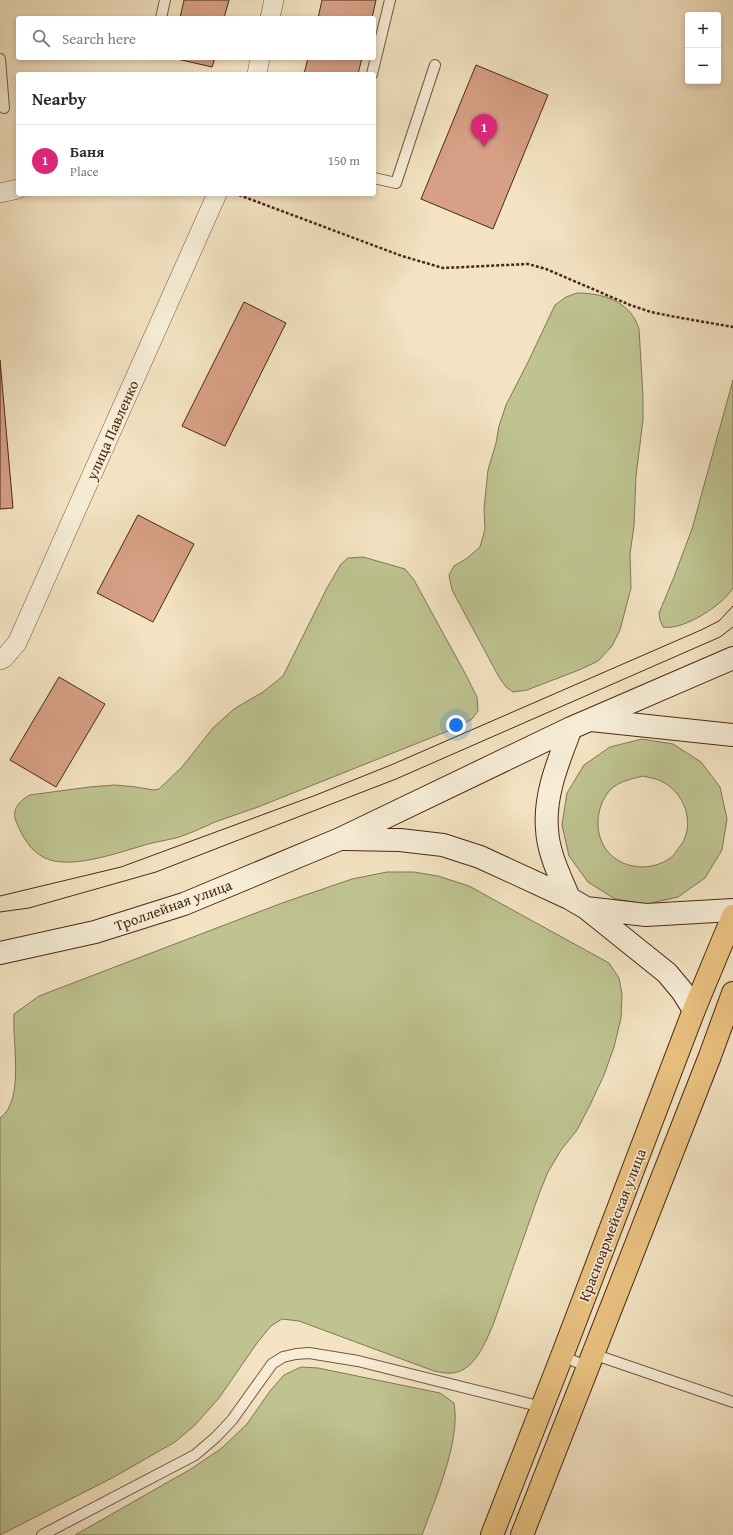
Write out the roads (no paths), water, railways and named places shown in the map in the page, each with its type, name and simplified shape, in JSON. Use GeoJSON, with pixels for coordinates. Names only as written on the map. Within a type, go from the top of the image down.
{"type":"FeatureCollection","features":[{"type":"Feature","properties":{"kind":"main road","name":"Красноармейская улица"},"geometry":{"type":"LineString","coordinates":[[492,1535],[694,1010],[733,916]]}},
{"type":"Feature","properties":{"kind":"main road","name":"Красноармейская улица"},"geometry":{"type":"LineString","coordinates":[[522,1535],[710,1056],[733,993]]}},
{"type":"Feature","properties":{"kind":"street"},"geometry":{"type":"LineString","coordinates":[[270,16],[274,0]]}},
{"type":"Feature","properties":{"kind":"street"},"geometry":{"type":"LineString","coordinates":[[257,72],[260,60]]}},
{"type":"Feature","properties":{"kind":"street"},"geometry":{"type":"LineString","coordinates":[[0,193],[16,189]]}},
{"type":"Feature","properties":{"kind":"street","name":"улица Павленко"},"geometry":{"type":"LineString","coordinates":[[0,660],[4,658],[18,643],[217,196]]}},
{"type":"Feature","properties":{"kind":"street","name":"Троллейная улица"},"geometry":{"type":"LineString","coordinates":[[0,952],[95,932],[184,904],[340,839],[571,728],[733,658]]}},
{"type":"Feature","properties":{"kind":"street"},"geometry":{"type":"LineString","coordinates":[[590,720],[733,735]]}},
{"type":"Feature","properties":{"kind":"street"},"geometry":{"type":"LineString","coordinates":[[571,728],[557,765],[549,795],[547,829],[553,859],[577,903]]}},
{"type":"Feature","properties":{"kind":"street"},"geometry":{"type":"LineString","coordinates":[[340,839],[400,840],[442,845],[480,857],[577,903],[667,973],[682,991],[694,1010]]}},
{"type":"Feature","properties":{"kind":"street"},"geometry":{"type":"LineString","coordinates":[[577,903],[646,915],[733,910]]}},
{"type":"Feature","properties":{"kind":"lane"},"geometry":{"type":"LineString","coordinates":[[161,16],[165,0]]}},
{"type":"Feature","properties":{"kind":"lane"},"geometry":{"type":"LineString","coordinates":[[376,58],[390,0]]}},
{"type":"Feature","properties":{"kind":"lane"},"geometry":{"type":"LineString","coordinates":[[0,59],[4,108]]}},
{"type":"Feature","properties":{"kind":"lane"},"geometry":{"type":"LineString","coordinates":[[372,72],[375,60]]}},
{"type":"Feature","properties":{"kind":"lane"},"geometry":{"type":"LineString","coordinates":[[376,178],[396,183],[435,65]]}},
{"type":"Feature","properties":{"kind":"lane"},"geometry":{"type":"LineString","coordinates":[[42,1535],[195,1455],[216,1437],[232,1420],[272,1364],[283,1357],[309,1353],[358,1361],[542,1407]]}},
{"type":"Feature","properties":{"kind":"lane"},"geometry":{"type":"LineString","coordinates":[[562,1356],[591,1360],[733,1402]]}},
{"type":"Feature","properties":{"kind":"tram line"},"geometry":{"type":"LineString","coordinates":[[0,896],[121,867],[316,795],[391,765],[701,630],[719,621],[733,606]]}},
{"type":"Feature","properties":{"kind":"tram line"},"geometry":{"type":"LineString","coordinates":[[0,912],[29,908],[156,872],[396,779],[720,637],[733,627]]}},
{"type":"Feature","properties":{"kind":"place","name":"Баня"},"geometry":{"type":"Point","coordinates":[484,147]}}]}
